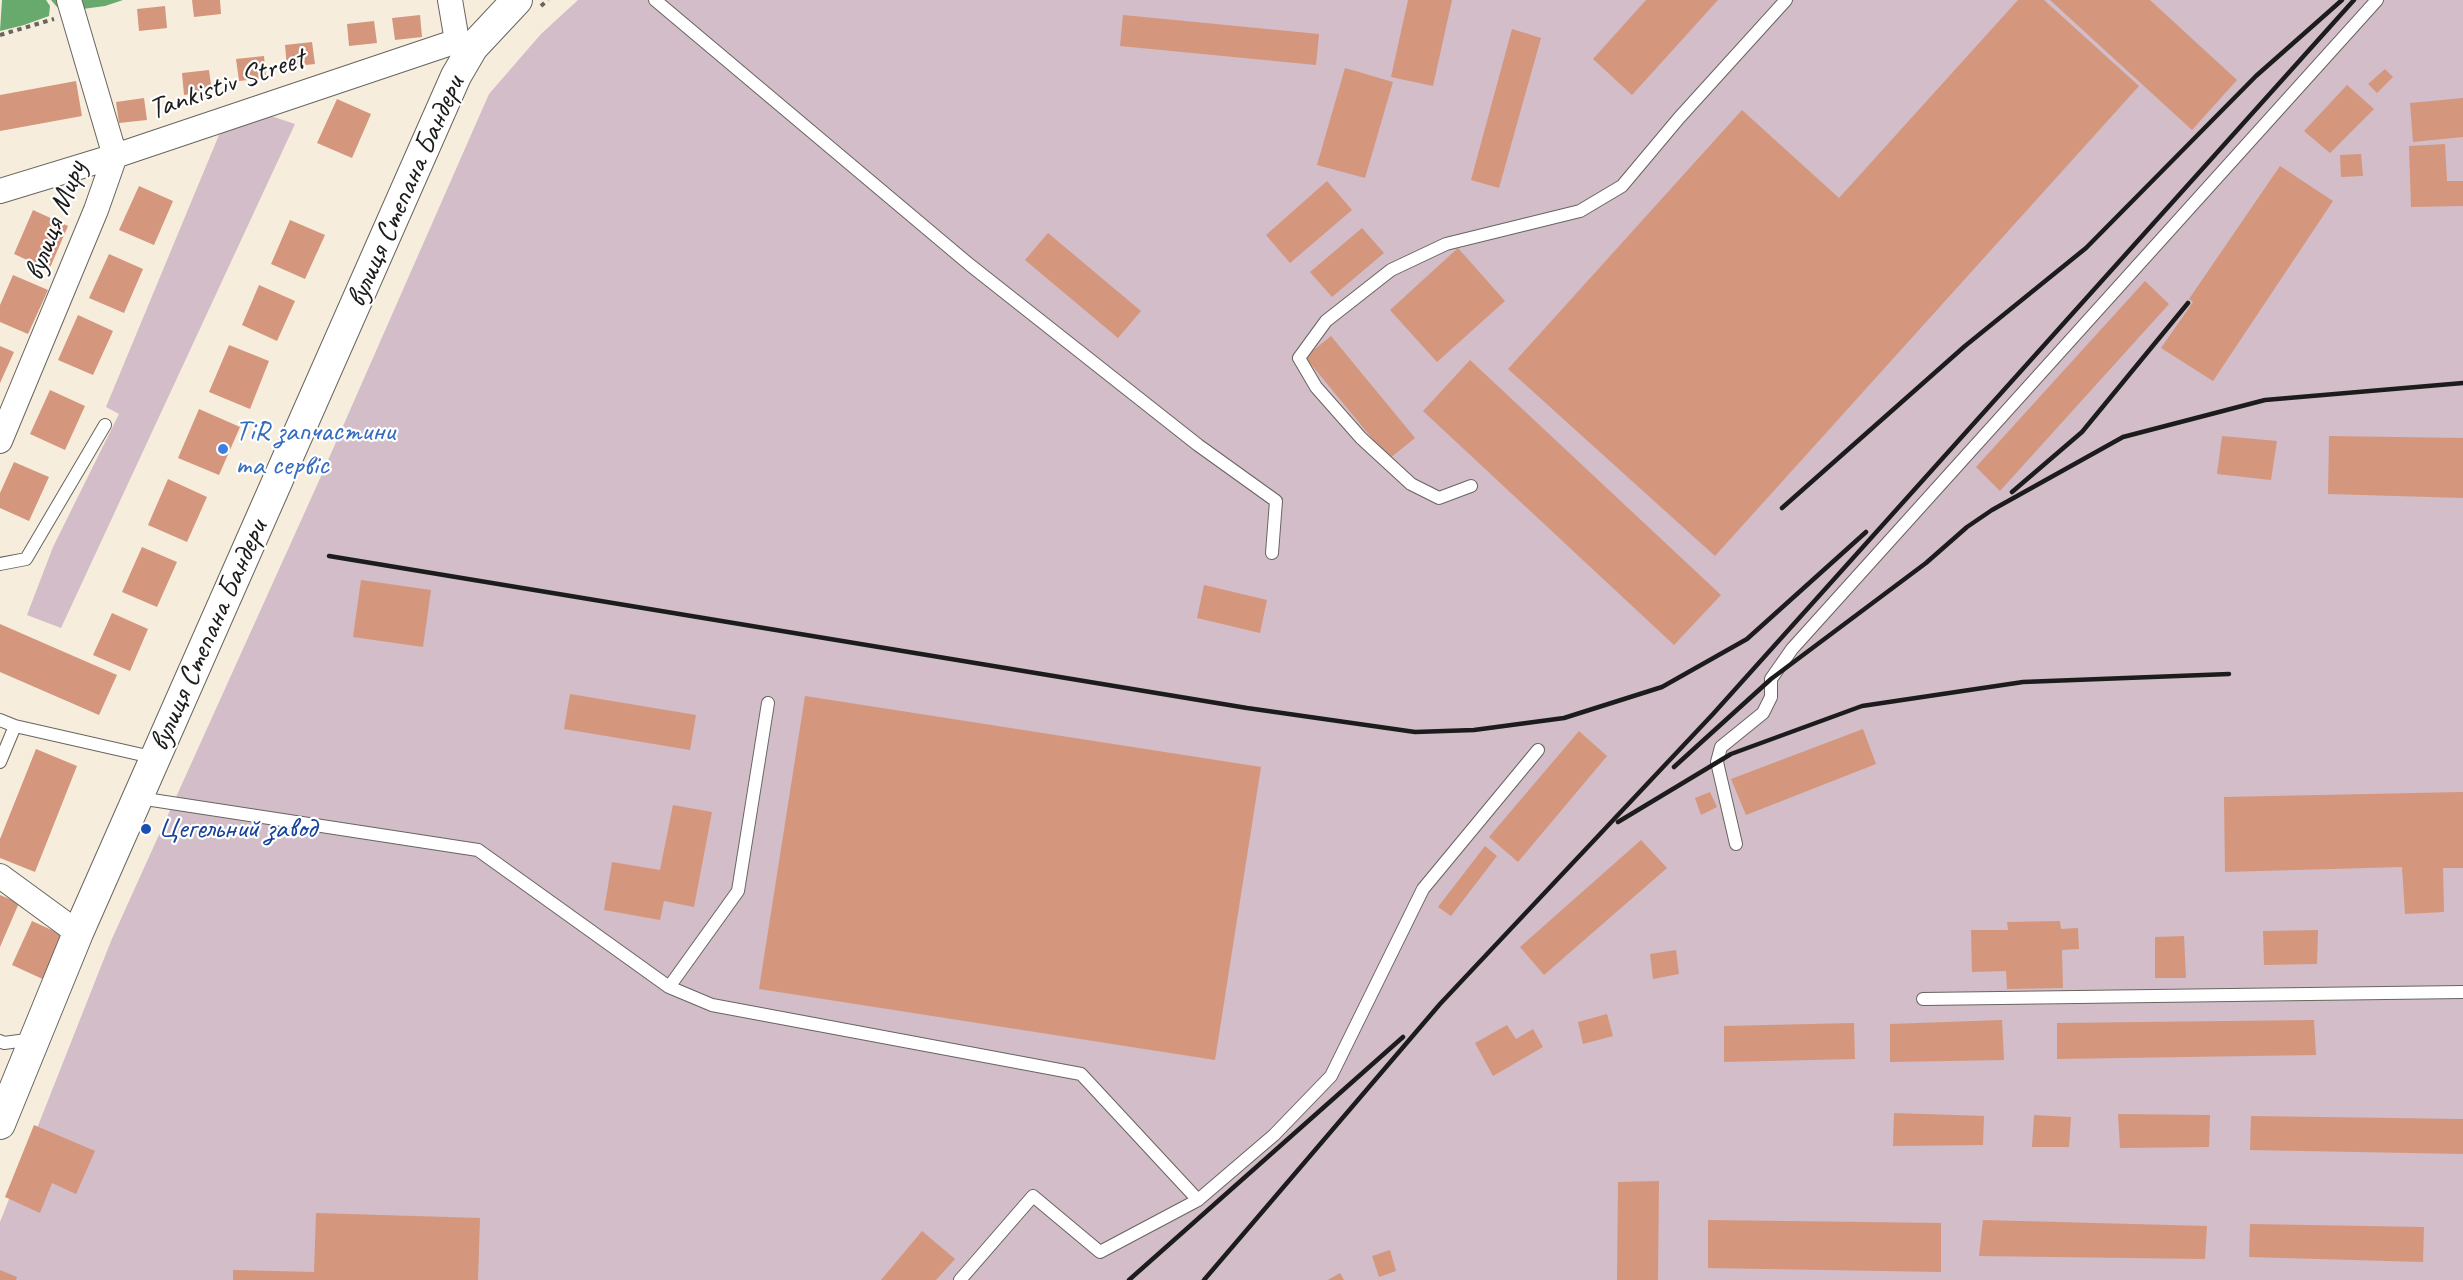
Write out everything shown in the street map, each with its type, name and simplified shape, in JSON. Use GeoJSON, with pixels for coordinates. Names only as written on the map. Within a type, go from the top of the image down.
{"type":"FeatureCollection","features":[{"type":"Feature","properties":{"kind":"street"},"geometry":{"type":"LineString","coordinates":[[450,0],[465,44]]}},
{"type":"Feature","properties":{"kind":"street","name":"вулиця Степана Бандери"},"geometry":{"type":"LineString","coordinates":[[0,1124],[78,933],[447,98],[465,44],[517,0]]}},
{"type":"Feature","properties":{"kind":"street"},"geometry":{"type":"LineString","coordinates":[[71,7],[115,156]]}},
{"type":"Feature","properties":{"kind":"street","name":"Tankistiv Street"},"geometry":{"type":"LineString","coordinates":[[0,191],[465,44]]}},
{"type":"Feature","properties":{"kind":"street","name":"вулиця Миру"},"geometry":{"type":"LineString","coordinates":[[0,441],[87,231],[115,156]]}},
{"type":"Feature","properties":{"kind":"street"},"geometry":{"type":"LineString","coordinates":[[0,876],[78,933]]}},
{"type":"Feature","properties":{"kind":"lane"},"geometry":{"type":"LineString","coordinates":[[655,0],[970,265],[1198,445],[1276,501],[1272,553]]}},
{"type":"Feature","properties":{"kind":"lane"},"geometry":{"type":"LineString","coordinates":[[1471,486],[1439,498],[1411,484],[1361,438],[1316,387],[1299,358],[1326,321],[1391,270],[1446,243],[1580,212],[1622,186],[1679,118],[1786,0]]}},
{"type":"Feature","properties":{"kind":"lane"},"geometry":{"type":"LineString","coordinates":[[1736,844],[1716,762],[1720,747],[1763,713],[1771,697],[1771,679],[1792,650],[2377,0]]}},
{"type":"Feature","properties":{"kind":"lane"},"geometry":{"type":"LineString","coordinates":[[0,564],[26,559],[105,426]]}},
{"type":"Feature","properties":{"kind":"lane"},"geometry":{"type":"LineString","coordinates":[[669,987],[738,891],[768,703]]}},
{"type":"Feature","properties":{"kind":"lane"},"geometry":{"type":"LineString","coordinates":[[0,720],[15,726],[156,758]]}},
{"type":"Feature","properties":{"kind":"lane"},"geometry":{"type":"LineString","coordinates":[[0,762],[15,726]]}},
{"type":"Feature","properties":{"kind":"lane"},"geometry":{"type":"LineString","coordinates":[[960,1280],[1033,1196],[1100,1252],[1198,1200],[1274,1135],[1331,1076],[1423,889],[1538,750]]}},
{"type":"Feature","properties":{"kind":"lane"},"geometry":{"type":"LineString","coordinates":[[138,798],[478,850],[669,987],[712,1005],[1081,1074],[1198,1200]]}},
{"type":"Feature","properties":{"kind":"lane"},"geometry":{"type":"LineString","coordinates":[[1923,999],[2463,992]]}},
{"type":"Feature","properties":{"kind":"lane"},"geometry":{"type":"LineString","coordinates":[[0,1041],[4,1044],[35,1039]]}},
{"type":"Feature","properties":{"kind":"path"},"geometry":{"type":"LineString","coordinates":[[0,35],[71,7]]}},
{"type":"Feature","properties":{"kind":"shaded area"},"geometry":{"type":"Polygon","coordinates":[[[578,0],[2463,0],[2463,1280],[0,1280],[0,1222],[111,941],[318,483],[489,94],[541,34],[578,0]]]}},
{"type":"Feature","properties":{"kind":"shaded area"},"geometry":{"type":"Polygon","coordinates":[[[259,112],[295,124],[61,628],[27,615],[53,547],[119,414],[106,407],[219,135],[259,112]]]}},
{"type":"Feature","properties":{"kind":"green space"},"geometry":{"type":"Polygon","coordinates":[[[2,0],[46,0],[50,6],[49,16],[0,31],[2,0]]]}},
{"type":"Feature","properties":{"kind":"green space"},"geometry":{"type":"Polygon","coordinates":[[[51,0],[123,0],[105,6],[75,10],[57,7],[51,0]]]}},
{"type":"Feature","properties":{"kind":"building"},"geometry":{"type":"Polygon","coordinates":[[[192,0],[220,0],[221,14],[194,17],[192,0]]]}},
{"type":"Feature","properties":{"kind":"building"},"geometry":{"type":"Polygon","coordinates":[[[1408,0],[1452,0],[1433,86],[1391,77],[1408,0]]]}},
{"type":"Feature","properties":{"kind":"building"},"geometry":{"type":"Polygon","coordinates":[[[1646,0],[1718,0],[1632,95],[1593,59],[1646,0]]]}},
{"type":"Feature","properties":{"kind":"building"},"geometry":{"type":"Polygon","coordinates":[[[2018,0],[2044,0],[2139,86],[1715,556],[1508,369],[1742,110],[1839,198],[2018,0]]]}},
{"type":"Feature","properties":{"kind":"building"},"geometry":{"type":"Polygon","coordinates":[[[2050,0],[2150,0],[2237,80],[2192,130],[2050,0]]]}},
{"type":"Feature","properties":{"kind":"building"},"geometry":{"type":"Polygon","coordinates":[[[165,6],[167,28],[139,31],[137,9],[165,6]]]}},
{"type":"Feature","properties":{"kind":"building"},"geometry":{"type":"Polygon","coordinates":[[[420,15],[422,37],[395,40],[392,18],[420,15]]]}},
{"type":"Feature","properties":{"kind":"building"},"geometry":{"type":"Polygon","coordinates":[[[1123,15],[1319,34],[1316,65],[1120,46],[1123,15]]]}},
{"type":"Feature","properties":{"kind":"building"},"geometry":{"type":"Polygon","coordinates":[[[374,21],[377,43],[349,46],[347,24],[374,21]]]}},
{"type":"Feature","properties":{"kind":"building"},"geometry":{"type":"Polygon","coordinates":[[[1512,29],[1541,38],[1499,188],[1471,180],[1512,29]]]}},
{"type":"Feature","properties":{"kind":"building"},"geometry":{"type":"Polygon","coordinates":[[[312,42],[315,64],[287,67],[285,45],[312,42]]]}},
{"type":"Feature","properties":{"kind":"building"},"geometry":{"type":"Polygon","coordinates":[[[264,56],[266,78],[239,81],[236,59],[264,56]]]}},
{"type":"Feature","properties":{"kind":"building"},"geometry":{"type":"Polygon","coordinates":[[[1345,68],[1393,82],[1365,178],[1317,165],[1345,68]]]}},
{"type":"Feature","properties":{"kind":"building"},"geometry":{"type":"Polygon","coordinates":[[[2385,69],[2393,77],[2377,93],[2368,84],[2385,69]]]}},
{"type":"Feature","properties":{"kind":"building"},"geometry":{"type":"Polygon","coordinates":[[[209,70],[212,92],[184,95],[182,73],[209,70]]]}},
{"type":"Feature","properties":{"kind":"building"},"geometry":{"type":"Polygon","coordinates":[[[76,81],[82,116],[0,131],[0,95],[76,81]]]}},
{"type":"Feature","properties":{"kind":"building"},"geometry":{"type":"Polygon","coordinates":[[[2347,85],[2374,109],[2330,153],[2304,131],[2347,85]]]}},
{"type":"Feature","properties":{"kind":"building"},"geometry":{"type":"Polygon","coordinates":[[[144,98],[147,120],[119,123],[116,102],[144,98]]]}},
{"type":"Feature","properties":{"kind":"building"},"geometry":{"type":"Polygon","coordinates":[[[2463,98],[2463,137],[2413,142],[2410,103],[2463,98]]]}},
{"type":"Feature","properties":{"kind":"building"},"geometry":{"type":"Polygon","coordinates":[[[337,99],[371,114],[352,158],[317,143],[337,99]]]}},
{"type":"Feature","properties":{"kind":"building"},"geometry":{"type":"Polygon","coordinates":[[[2445,144],[2447,181],[2463,181],[2463,206],[2411,207],[2409,146],[2445,144]]]}},
{"type":"Feature","properties":{"kind":"building"},"geometry":{"type":"Polygon","coordinates":[[[2361,154],[2363,176],[2341,177],[2340,155],[2361,154]]]}},
{"type":"Feature","properties":{"kind":"building"},"geometry":{"type":"Polygon","coordinates":[[[2280,166],[2333,201],[2213,381],[2161,348],[2193,302],[2189,299],[2280,166]]]}},
{"type":"Feature","properties":{"kind":"building"},"geometry":{"type":"Polygon","coordinates":[[[1327,181],[1352,210],[1290,263],[1266,235],[1327,181]]]}},
{"type":"Feature","properties":{"kind":"building"},"geometry":{"type":"Polygon","coordinates":[[[139,186],[173,201],[154,245],[119,230],[139,186]]]}},
{"type":"Feature","properties":{"kind":"building"},"geometry":{"type":"Polygon","coordinates":[[[33,210],[68,226],[49,270],[14,254],[33,210]]]}},
{"type":"Feature","properties":{"kind":"building"},"geometry":{"type":"Polygon","coordinates":[[[290,220],[325,235],[305,279],[271,264],[290,220]]]}},
{"type":"Feature","properties":{"kind":"building"},"geometry":{"type":"Polygon","coordinates":[[[1362,228],[1384,253],[1332,297],[1310,272],[1362,228]]]}},
{"type":"Feature","properties":{"kind":"building"},"geometry":{"type":"Polygon","coordinates":[[[1048,233],[1141,311],[1118,338],[1025,260],[1048,233]]]}},
{"type":"Feature","properties":{"kind":"building"},"geometry":{"type":"Polygon","coordinates":[[[1458,248],[1505,301],[1437,362],[1390,310],[1458,248]]]}},
{"type":"Feature","properties":{"kind":"building"},"geometry":{"type":"Polygon","coordinates":[[[109,254],[143,269],[124,313],[89,298],[109,254]]]}},
{"type":"Feature","properties":{"kind":"building"},"geometry":{"type":"Polygon","coordinates":[[[13,275],[48,290],[28,334],[0,322],[0,305],[13,275]]]}},
{"type":"Feature","properties":{"kind":"building"},"geometry":{"type":"Polygon","coordinates":[[[2145,281],[2169,304],[2000,491],[1976,467],[2145,281]]]}},
{"type":"Feature","properties":{"kind":"building"},"geometry":{"type":"Polygon","coordinates":[[[259,285],[295,301],[277,341],[242,325],[259,285]]]}},
{"type":"Feature","properties":{"kind":"building"},"geometry":{"type":"Polygon","coordinates":[[[78,315],[113,331],[93,375],[58,360],[78,315]]]}},
{"type":"Feature","properties":{"kind":"building"},"geometry":{"type":"Polygon","coordinates":[[[1331,336],[1415,438],[1389,459],[1305,357],[1331,336]]]}},
{"type":"Feature","properties":{"kind":"building"},"geometry":{"type":"Polygon","coordinates":[[[229,345],[269,361],[250,409],[209,392],[229,345]]]}},
{"type":"Feature","properties":{"kind":"building"},"geometry":{"type":"Polygon","coordinates":[[[0,346],[14,352],[0,383],[0,346]]]}},
{"type":"Feature","properties":{"kind":"building"},"geometry":{"type":"Polygon","coordinates":[[[1470,360],[1721,595],[1674,645],[1423,411],[1470,360]]]}},
{"type":"Feature","properties":{"kind":"building"},"geometry":{"type":"Polygon","coordinates":[[[50,390],[85,406],[65,450],[30,434],[50,390]]]}},
{"type":"Feature","properties":{"kind":"building"},"geometry":{"type":"Polygon","coordinates":[[[199,409],[240,427],[219,475],[178,458],[199,409]]]}},
{"type":"Feature","properties":{"kind":"building"},"geometry":{"type":"Polygon","coordinates":[[[2222,436],[2277,441],[2271,480],[2217,474],[2222,436]]]}},
{"type":"Feature","properties":{"kind":"building"},"geometry":{"type":"Polygon","coordinates":[[[2329,436],[2463,438],[2463,498],[2328,494],[2329,436]]]}},
{"type":"Feature","properties":{"kind":"building"},"geometry":{"type":"Polygon","coordinates":[[[14,462],[49,477],[29,521],[0,508],[0,493],[14,462]]]}},
{"type":"Feature","properties":{"kind":"building"},"geometry":{"type":"Polygon","coordinates":[[[168,479],[207,497],[187,542],[148,525],[168,479]]]}},
{"type":"Feature","properties":{"kind":"building"},"geometry":{"type":"Polygon","coordinates":[[[142,547],[177,562],[157,607],[122,592],[142,547]]]}},
{"type":"Feature","properties":{"kind":"building"},"geometry":{"type":"Polygon","coordinates":[[[361,580],[431,590],[423,647],[353,637],[361,580]]]}},
{"type":"Feature","properties":{"kind":"building"},"geometry":{"type":"Polygon","coordinates":[[[1204,585],[1267,600],[1260,633],[1197,618],[1204,585]]]}},
{"type":"Feature","properties":{"kind":"building"},"geometry":{"type":"Polygon","coordinates":[[[112,613],[148,629],[130,671],[93,655],[112,613]]]}},
{"type":"Feature","properties":{"kind":"building"},"geometry":{"type":"Polygon","coordinates":[[[0,624],[117,675],[99,715],[0,672],[0,624]]]}},
{"type":"Feature","properties":{"kind":"building"},"geometry":{"type":"Polygon","coordinates":[[[570,694],[696,715],[690,750],[564,729],[570,694]]]}},
{"type":"Feature","properties":{"kind":"building"},"geometry":{"type":"Polygon","coordinates":[[[805,696],[1261,767],[1215,1060],[759,989],[805,696]]]}},
{"type":"Feature","properties":{"kind":"building"},"geometry":{"type":"Polygon","coordinates":[[[1863,729],[1876,764],[1746,815],[1731,779],[1863,729]]]}},
{"type":"Feature","properties":{"kind":"building"},"geometry":{"type":"Polygon","coordinates":[[[1579,731],[1607,756],[1518,862],[1489,837],[1579,731]]]}},
{"type":"Feature","properties":{"kind":"building"},"geometry":{"type":"Polygon","coordinates":[[[36,749],[77,766],[35,872],[0,858],[0,839],[36,749]]]}},
{"type":"Feature","properties":{"kind":"building"},"geometry":{"type":"Polygon","coordinates":[[[1710,792],[1717,807],[1701,815],[1695,798],[1710,792]]]}},
{"type":"Feature","properties":{"kind":"building"},"geometry":{"type":"Polygon","coordinates":[[[2463,792],[2463,868],[2443,868],[2444,912],[2405,914],[2402,867],[2225,872],[2224,797],[2463,792]]]}},
{"type":"Feature","properties":{"kind":"building"},"geometry":{"type":"Polygon","coordinates":[[[673,805],[712,812],[694,907],[664,901],[660,920],[604,910],[612,862],[660,870],[673,805]]]}},
{"type":"Feature","properties":{"kind":"building"},"geometry":{"type":"Polygon","coordinates":[[[1641,840],[1667,868],[1544,975],[1520,947],[1641,840]]]}},
{"type":"Feature","properties":{"kind":"building"},"geometry":{"type":"Polygon","coordinates":[[[1485,846],[1497,856],[1451,916],[1438,907],[1485,846]]]}},
{"type":"Feature","properties":{"kind":"building"},"geometry":{"type":"Polygon","coordinates":[[[0,895],[19,903],[0,947],[0,895]]]}},
{"type":"Feature","properties":{"kind":"building"},"geometry":{"type":"Polygon","coordinates":[[[32,921],[67,937],[47,981],[12,965],[32,921]]]}},
{"type":"Feature","properties":{"kind":"building"},"geometry":{"type":"Polygon","coordinates":[[[2060,921],[2061,929],[2078,928],[2079,949],[2062,950],[2063,988],[2007,989],[2006,971],[1972,972],[1971,930],[2008,930],[2007,922],[2060,921]]]}},
{"type":"Feature","properties":{"kind":"building"},"geometry":{"type":"Polygon","coordinates":[[[2318,930],[2317,964],[2264,965],[2263,931],[2318,930]]]}},
{"type":"Feature","properties":{"kind":"building"},"geometry":{"type":"Polygon","coordinates":[[[2184,936],[2186,978],[2155,978],[2155,937],[2184,936]]]}},
{"type":"Feature","properties":{"kind":"building"},"geometry":{"type":"Polygon","coordinates":[[[1676,950],[1679,974],[1653,979],[1650,954],[1676,950]]]}},
{"type":"Feature","properties":{"kind":"building"},"geometry":{"type":"Polygon","coordinates":[[[1607,1014],[1613,1036],[1583,1044],[1578,1022],[1607,1014]]]}},
{"type":"Feature","properties":{"kind":"building"},"geometry":{"type":"Polygon","coordinates":[[[2002,1020],[2004,1060],[1890,1062],[1890,1024],[2002,1020]]]}},
{"type":"Feature","properties":{"kind":"building"},"geometry":{"type":"Polygon","coordinates":[[[2314,1020],[2316,1055],[2057,1059],[2057,1023],[2314,1020]]]}},
{"type":"Feature","properties":{"kind":"building"},"geometry":{"type":"Polygon","coordinates":[[[1854,1023],[1855,1059],[1724,1062],[1724,1026],[1854,1023]]]}},
{"type":"Feature","properties":{"kind":"building"},"geometry":{"type":"Polygon","coordinates":[[[1507,1025],[1516,1039],[1533,1029],[1543,1047],[1493,1076],[1475,1043],[1507,1025]]]}},
{"type":"Feature","properties":{"kind":"building"},"geometry":{"type":"Polygon","coordinates":[[[1894,1113],[1984,1116],[1983,1145],[1893,1146],[1894,1113]]]}},
{"type":"Feature","properties":{"kind":"building"},"geometry":{"type":"Polygon","coordinates":[[[2118,1114],[2210,1115],[2209,1147],[2120,1148],[2118,1114]]]}},
{"type":"Feature","properties":{"kind":"building"},"geometry":{"type":"Polygon","coordinates":[[[2034,1115],[2071,1117],[2069,1147],[2032,1147],[2034,1115]]]}},
{"type":"Feature","properties":{"kind":"building"},"geometry":{"type":"Polygon","coordinates":[[[2251,1116],[2463,1119],[2463,1154],[2250,1150],[2251,1116]]]}},
{"type":"Feature","properties":{"kind":"building"},"geometry":{"type":"Polygon","coordinates":[[[34,1125],[95,1151],[76,1194],[52,1183],[40,1213],[5,1197],[34,1125]]]}},
{"type":"Feature","properties":{"kind":"building"},"geometry":{"type":"Polygon","coordinates":[[[1659,1181],[1658,1280],[1617,1280],[1618,1182],[1659,1181]]]}},
{"type":"Feature","properties":{"kind":"building"},"geometry":{"type":"Polygon","coordinates":[[[316,1213],[480,1218],[478,1280],[233,1280],[233,1270],[314,1272],[316,1213]]]}},
{"type":"Feature","properties":{"kind":"building"},"geometry":{"type":"Polygon","coordinates":[[[1708,1220],[1941,1223],[1941,1272],[1708,1268],[1708,1220]]]}},
{"type":"Feature","properties":{"kind":"building"},"geometry":{"type":"Polygon","coordinates":[[[1983,1220],[2207,1226],[2205,1259],[1979,1256],[1983,1220]]]}},
{"type":"Feature","properties":{"kind":"building"},"geometry":{"type":"Polygon","coordinates":[[[2250,1224],[2424,1227],[2423,1262],[2249,1257],[2250,1224]]]}},
{"type":"Feature","properties":{"kind":"building"},"geometry":{"type":"Polygon","coordinates":[[[922,1231],[955,1259],[936,1280],[881,1280],[922,1231]]]}},
{"type":"Feature","properties":{"kind":"building"},"geometry":{"type":"Polygon","coordinates":[[[1390,1250],[1396,1271],[1379,1277],[1372,1256],[1390,1250]]]}},
{"type":"Feature","properties":{"kind":"building"},"geometry":{"type":"Polygon","coordinates":[[[0,1270],[17,1277],[16,1280],[0,1280],[0,1270]]]}},
{"type":"Feature","properties":{"kind":"building"},"geometry":{"type":"Polygon","coordinates":[[[1340,1273],[1344,1280],[1328,1280],[1340,1273]]]}},
{"type":"Feature","properties":{"kind":"railway"},"geometry":{"type":"LineString","coordinates":[[1782,508],[1965,346],[2086,248],[2256,76],[2342,0]]}},
{"type":"Feature","properties":{"kind":"railway"},"geometry":{"type":"LineString","coordinates":[[1204,1280],[1440,1004],[1713,714],[2354,0]]}},
{"type":"Feature","properties":{"kind":"railway"},"geometry":{"type":"LineString","coordinates":[[2012,492],[2082,432],[2188,303]]}},
{"type":"Feature","properties":{"kind":"railway"},"geometry":{"type":"LineString","coordinates":[[1674,767],[1771,679],[1926,563],[1967,527],[1992,510],[2123,437],[2265,400],[2463,383]]}},
{"type":"Feature","properties":{"kind":"railway"},"geometry":{"type":"LineString","coordinates":[[329,556],[1247,708],[1415,732],[1474,730],[1564,718],[1662,687],[1747,639],[1866,532]]}},
{"type":"Feature","properties":{"kind":"railway"},"geometry":{"type":"LineString","coordinates":[[1618,822],[1731,754],[1862,706],[2023,682],[2229,674]]}},
{"type":"Feature","properties":{"kind":"railway"},"geometry":{"type":"LineString","coordinates":[[1129,1280],[1403,1037]]}},
{"type":"Feature","properties":{"kind":"place","name":"TiR запчастини та сервіс"},"geometry":{"type":"Point","coordinates":[223,449]}},
{"type":"Feature","properties":{"kind":"place","name":"Цегельний завод"},"geometry":{"type":"Point","coordinates":[146,829]}}]}
